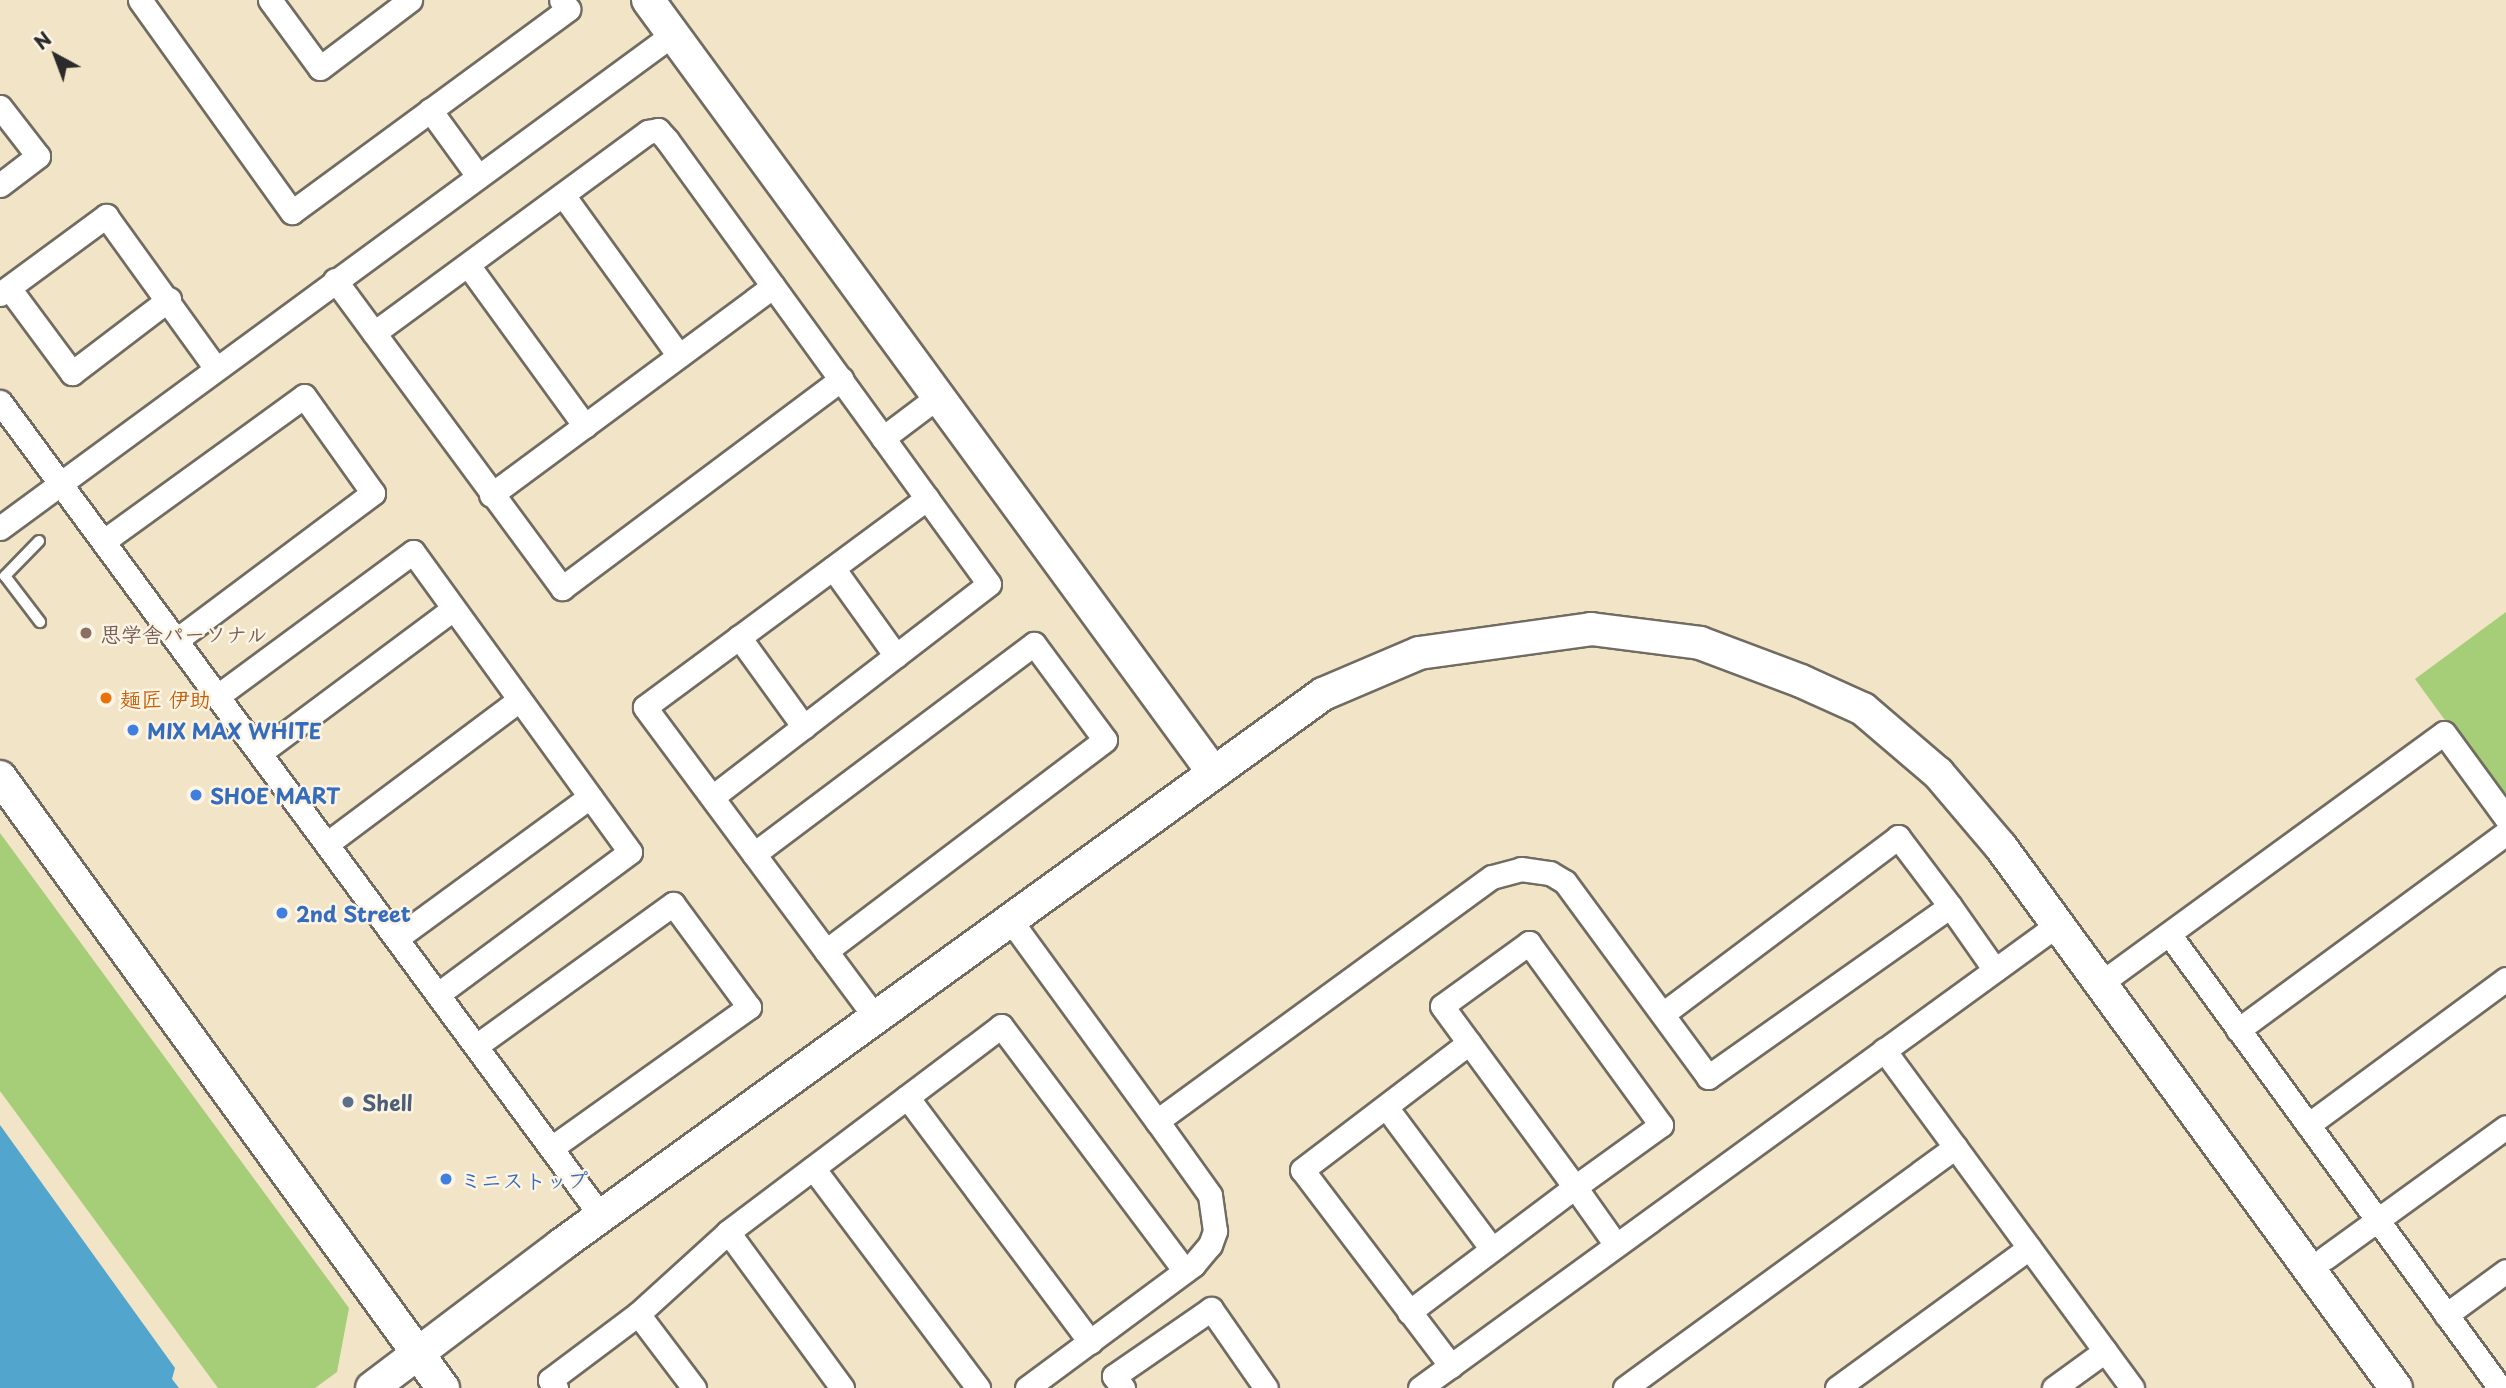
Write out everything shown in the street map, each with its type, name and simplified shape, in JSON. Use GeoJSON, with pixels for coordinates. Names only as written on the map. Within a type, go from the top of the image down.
{"type":"FeatureCollection","features":[{"type":"Feature","properties":{"kind":"street"},"geometry":{"type":"LineString","coordinates":[[140,0],[292,212],[568,9],[561,0]]}},
{"type":"Feature","properties":{"kind":"street"},"geometry":{"type":"LineString","coordinates":[[270,0],[320,68],[410,0]]}},
{"type":"Feature","properties":{"kind":"street"},"geometry":{"type":"LineString","coordinates":[[648,0],[940,395],[1213,772]]}},
{"type":"Feature","properties":{"kind":"street"},"geometry":{"type":"LineString","coordinates":[[0,528],[215,367],[673,34]]}},
{"type":"Feature","properties":{"kind":"street"},"geometry":{"type":"LineString","coordinates":[[0,107],[38,156],[0,185]]}},
{"type":"Feature","properties":{"kind":"street"},"geometry":{"type":"LineString","coordinates":[[430,110],[478,176]]}},
{"type":"Feature","properties":{"kind":"street"},"geometry":{"type":"LineString","coordinates":[[374,333],[649,132],[658,130],[841,379],[989,584],[712,797]]}},
{"type":"Feature","properties":{"kind":"street"},"geometry":{"type":"LineString","coordinates":[[563,195],[679,356]]}},
{"type":"Feature","properties":{"kind":"street"},"geometry":{"type":"LineString","coordinates":[[169,299],[72,373],[4,291],[106,216],[169,299],[215,367]]}},
{"type":"Feature","properties":{"kind":"street"},"geometry":{"type":"LineString","coordinates":[[468,265],[584,426]]}},
{"type":"Feature","properties":{"kind":"street"},"geometry":{"type":"LineString","coordinates":[[335,280],[562,588],[841,379]]}},
{"type":"Feature","properties":{"kind":"street"},"geometry":{"type":"LineString","coordinates":[[491,495],[773,286]]}},
{"type":"Feature","properties":{"kind":"street"},"geometry":{"type":"LineString","coordinates":[[883,438],[940,395]]}},
{"type":"Feature","properties":{"kind":"street"},"geometry":{"type":"LineString","coordinates":[[104,541],[304,396],[373,493],[178,639]]}},
{"type":"Feature","properties":{"kind":"street"},"geometry":{"type":"LineString","coordinates":[[0,402],[178,639],[601,1216]]}},
{"type":"Feature","properties":{"kind":"street"},"geometry":{"type":"LineString","coordinates":[[874,1017],[645,707],[927,498]]}},
{"type":"Feature","properties":{"kind":"street"},"geometry":{"type":"LineString","coordinates":[[219,695],[413,552],[630,852],[438,994]]}},
{"type":"Feature","properties":{"kind":"street"},"geometry":{"type":"LineString","coordinates":[[833,568],[896,656]]}},
{"type":"Feature","properties":{"kind":"street"},"geometry":{"type":"LineString","coordinates":[[261,752],[453,608]]}},
{"type":"Feature","properties":{"kind":"street"},"geometry":{"type":"LineString","coordinates":[[372,1388],[601,1216],[1323,694],[1419,653],[1591,629],[1700,643],[1863,709],[1938,773],[2001,847],[2396,1388]]}},
{"type":"Feature","properties":{"kind":"street"},"geometry":{"type":"LineString","coordinates":[[739,637],[804,727]]}},
{"type":"Feature","properties":{"kind":"street"},"geometry":{"type":"LineString","coordinates":[[754,854],[1034,644],[1058,676],[1105,740],[826,951]]}},
{"type":"Feature","properties":{"kind":"street"},"geometry":{"type":"LineString","coordinates":[[328,843],[519,700]]}},
{"type":"Feature","properties":{"kind":"street"},"geometry":{"type":"LineString","coordinates":[[2101,983],[2444,733],[2506,818]]}},
{"type":"Feature","properties":{"kind":"street"},"geometry":{"type":"LineString","coordinates":[[0,777],[443,1388]]}},
{"type":"Feature","properties":{"kind":"street"},"geometry":{"type":"LineString","coordinates":[[397,938],[590,797]]}},
{"type":"Feature","properties":{"kind":"street"},"geometry":{"type":"LineString","coordinates":[[2238,1030],[2506,833]]}},
{"type":"Feature","properties":{"kind":"street"},"geometry":{"type":"LineString","coordinates":[[1664,1013],[1899,837],[1994,970]]}},
{"type":"Feature","properties":{"kind":"street"},"geometry":{"type":"LineString","coordinates":[[1157,1121],[1492,877],[1521,869],[1550,873],[1565,882],[1664,1013],[1708,1077],[1950,906]]}},
{"type":"Feature","properties":{"kind":"street"},"geometry":{"type":"LineString","coordinates":[[476,1046],[673,904],[749,1007],[551,1148]]}},
{"type":"Feature","properties":{"kind":"street"},"geometry":{"type":"LineString","coordinates":[[1011,921],[1204,1185],[1215,1211],[1210,1245],[1185,1271],[1027,1388]]}},
{"type":"Feature","properties":{"kind":"street"},"geometry":{"type":"LineString","coordinates":[[1420,1388],[2057,925]]}},
{"type":"Feature","properties":{"kind":"street"},"geometry":{"type":"LineString","coordinates":[[2169,934],[2500,1388]]}},
{"type":"Feature","properties":{"kind":"street"},"geometry":{"type":"LineString","coordinates":[[1409,1312],[1574,1187],[1661,1125],[1529,943],[1443,1006],[1469,1043],[1574,1187],[1616,1245]]}},
{"type":"Feature","properties":{"kind":"street"},"geometry":{"type":"LineString","coordinates":[[2308,1125],[2506,979]]}},
{"type":"Feature","properties":{"kind":"street"},"geometry":{"type":"LineString","coordinates":[[556,1388],[550,1380],[638,1314],[728,1232],[1000,1027],[1185,1271]]}},
{"type":"Feature","properties":{"kind":"street"},"geometry":{"type":"LineString","coordinates":[[1451,1366],[1302,1170],[1469,1043]]}},
{"type":"Feature","properties":{"kind":"street"},"geometry":{"type":"LineString","coordinates":[[1884,1051],[2132,1388]]}},
{"type":"Feature","properties":{"kind":"street"},"geometry":{"type":"LineString","coordinates":[[907,1097],[1090,1342]]}},
{"type":"Feature","properties":{"kind":"street"},"geometry":{"type":"LineString","coordinates":[[1386,1107],[1492,1249]]}},
{"type":"Feature","properties":{"kind":"street"},"geometry":{"type":"LineString","coordinates":[[2325,1258],[2506,1127]]}},
{"type":"Feature","properties":{"kind":"street"},"geometry":{"type":"LineString","coordinates":[[1625,1388],[1955,1147]]}},
{"type":"Feature","properties":{"kind":"street"},"geometry":{"type":"LineString","coordinates":[[813,1168],[978,1388]]}},
{"type":"Feature","properties":{"kind":"street"},"geometry":{"type":"LineString","coordinates":[[728,1232],[842,1388]]}},
{"type":"Feature","properties":{"kind":"street"},"geometry":{"type":"LineString","coordinates":[[1837,1388],[2029,1248]]}},
{"type":"Feature","properties":{"kind":"street"},"geometry":{"type":"LineString","coordinates":[[2446,1315],[2506,1271]]}},
{"type":"Feature","properties":{"kind":"street"},"geometry":{"type":"LineString","coordinates":[[1123,1388],[1114,1376],[1210,1308],[1266,1388]]}},
{"type":"Feature","properties":{"kind":"street"},"geometry":{"type":"LineString","coordinates":[[638,1314],[694,1388]]}},
{"type":"Feature","properties":{"kind":"street"},"geometry":{"type":"LineString","coordinates":[[2054,1388],[2105,1351]]}},
{"type":"Feature","properties":{"kind":"lane"},"geometry":{"type":"LineString","coordinates":[[39,541],[5,576],[40,622]]}},
{"type":"Feature","properties":{"kind":"green space"},"geometry":{"type":"Polygon","coordinates":[[[2506,612],[2506,804],[2415,679],[2506,612]]]}},
{"type":"Feature","properties":{"kind":"green space"},"geometry":{"type":"Polygon","coordinates":[[[0,833],[349,1308],[337,1372],[315,1388],[218,1388],[0,1091],[0,833]]]}},
{"type":"Feature","properties":{"kind":"water"},"geometry":{"type":"Polygon","coordinates":[[[0,1125],[175,1368],[172,1379],[179,1388],[0,1388],[0,1125]]]}},
{"type":"Feature","properties":{"kind":"place","name":"思学舎パーソナル"},"geometry":{"type":"Point","coordinates":[86,633]}},
{"type":"Feature","properties":{"kind":"place","name":"麺匠 伊助"},"geometry":{"type":"Point","coordinates":[106,698]}},
{"type":"Feature","properties":{"kind":"place","name":"MIX MAX WHITE"},"geometry":{"type":"Point","coordinates":[133,730]}},
{"type":"Feature","properties":{"kind":"place","name":"SHOE MART"},"geometry":{"type":"Point","coordinates":[196,795]}},
{"type":"Feature","properties":{"kind":"place","name":"2nd Street"},"geometry":{"type":"Point","coordinates":[282,913]}},
{"type":"Feature","properties":{"kind":"place","name":"Shell"},"geometry":{"type":"Point","coordinates":[348,1102]}},
{"type":"Feature","properties":{"kind":"place","name":"ミニストップ"},"geometry":{"type":"Point","coordinates":[446,1179]}}]}
